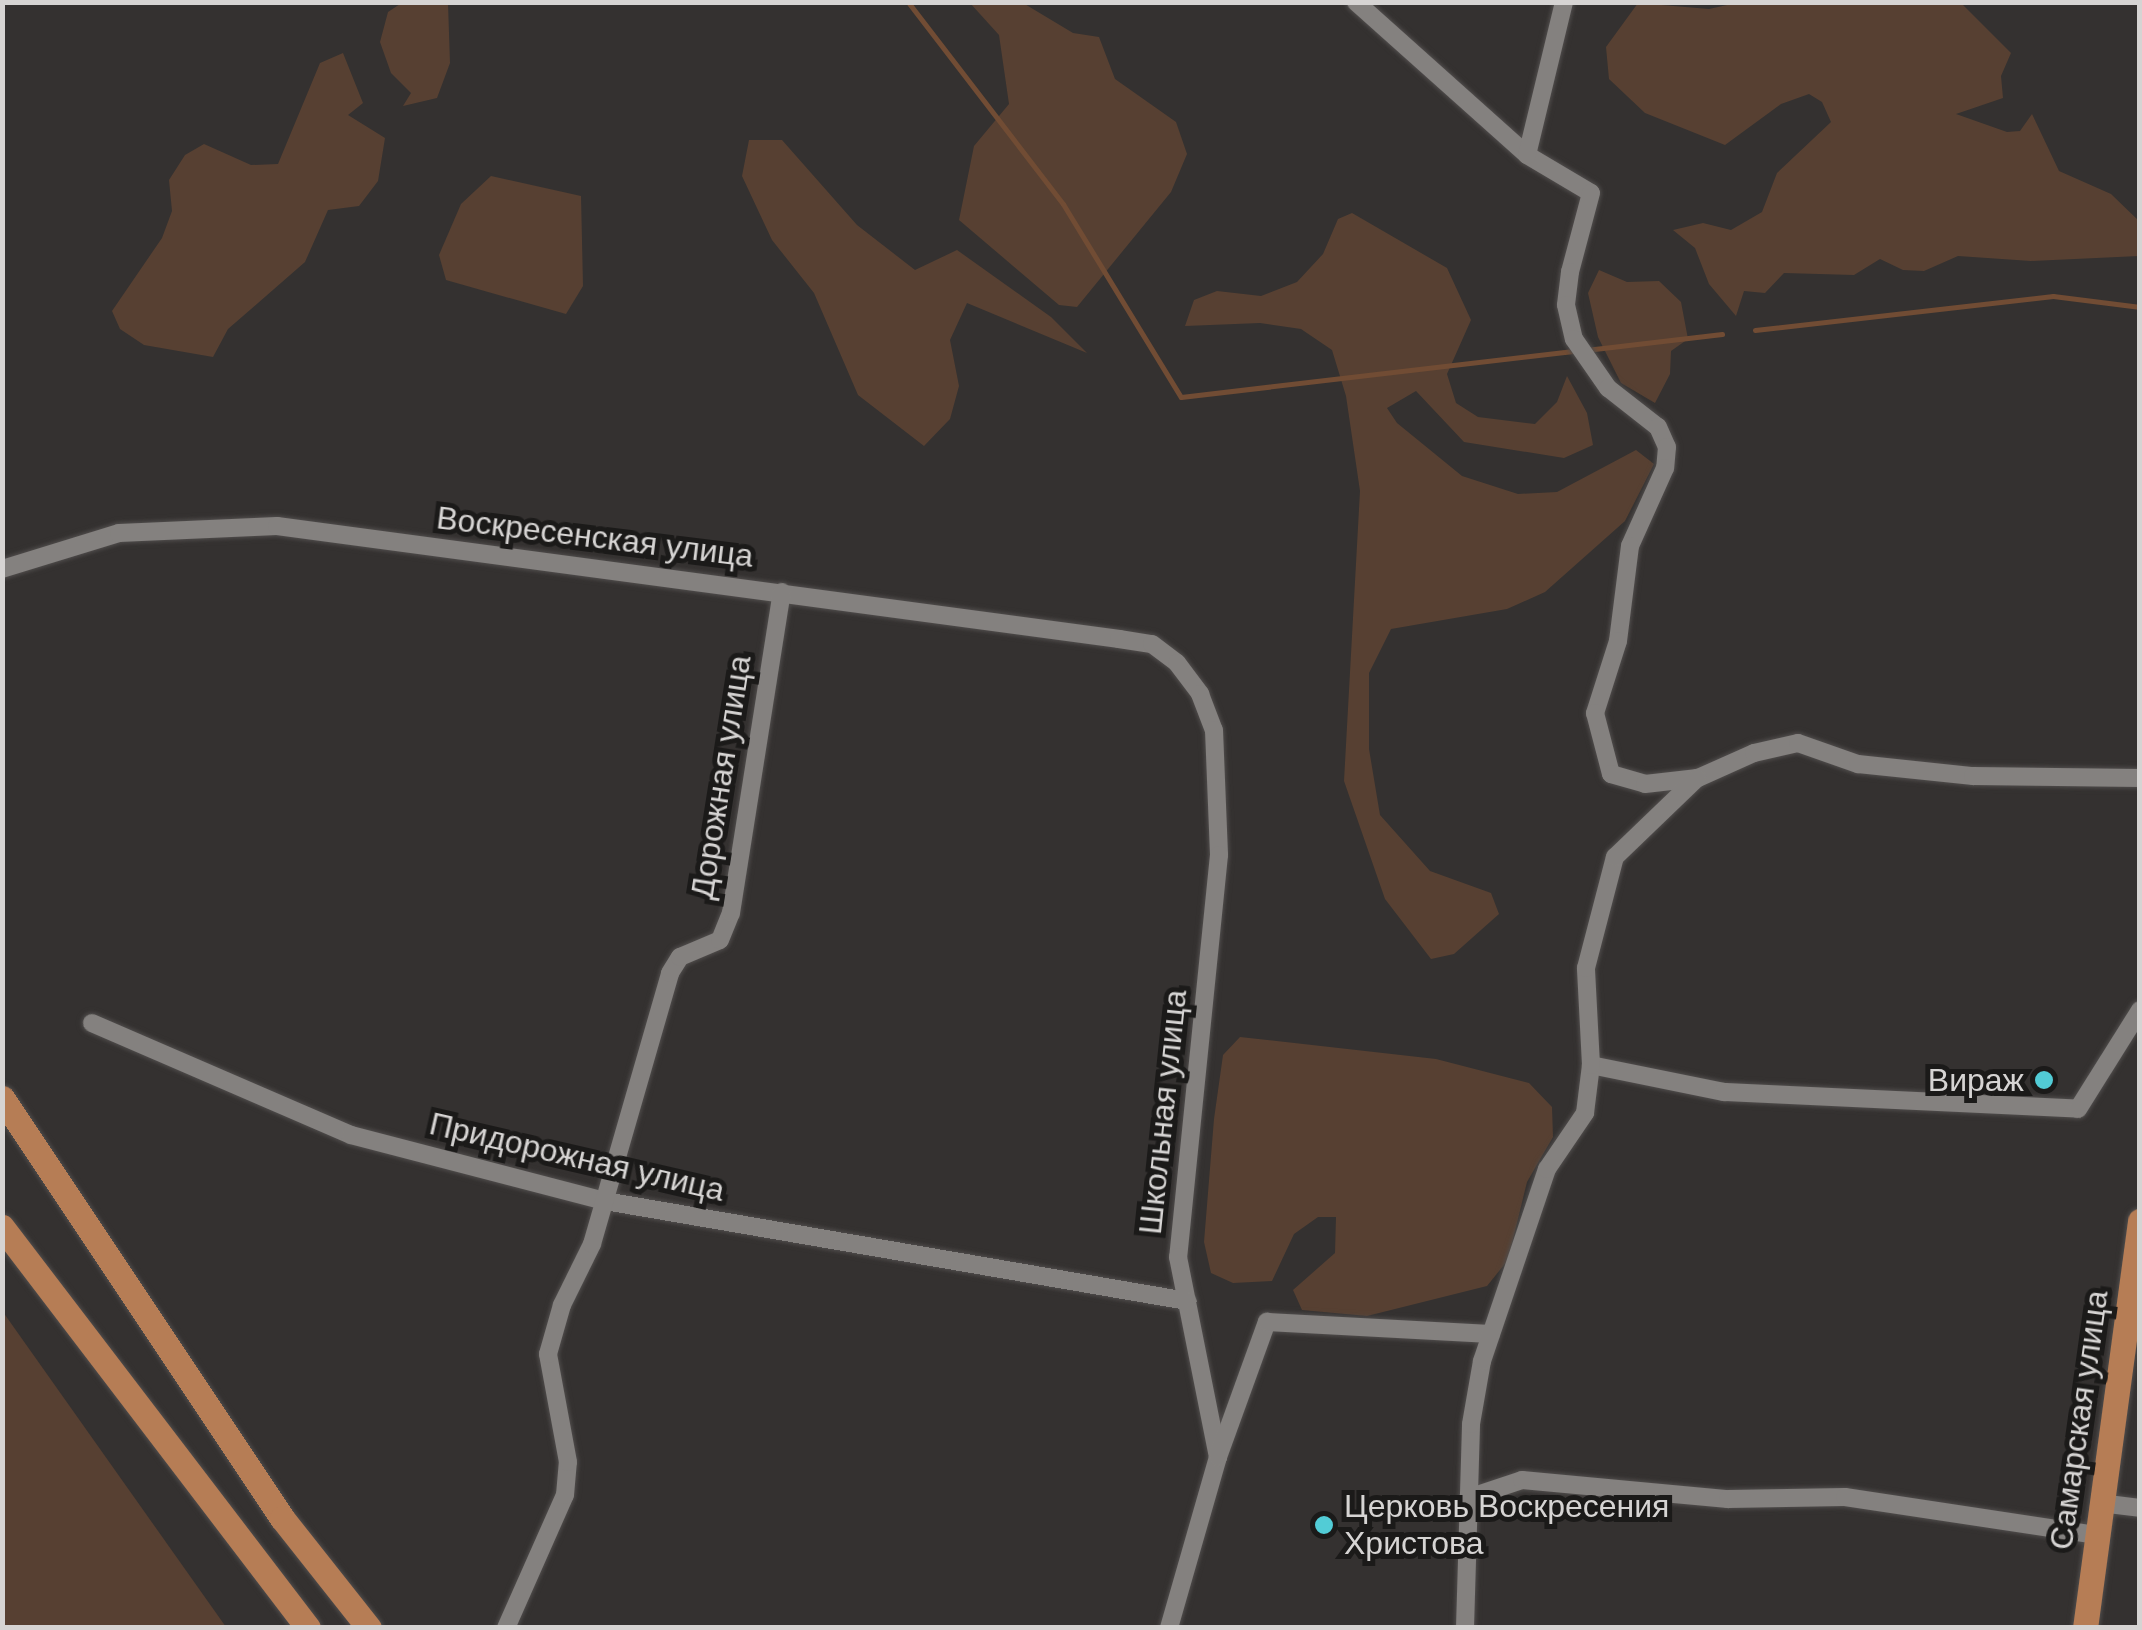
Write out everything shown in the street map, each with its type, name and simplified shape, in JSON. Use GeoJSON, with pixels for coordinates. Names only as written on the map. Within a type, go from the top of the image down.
{"type":"FeatureCollection","features":[{"type":"Feature","properties":{"kind":"main road"},"geometry":{"type":"LineString","coordinates":[[2,1098],[300,1544],[370,1628]]}},
{"type":"Feature","properties":{"kind":"main road","name":"Самарская улица"},"geometry":{"type":"LineString","coordinates":[[2085,1628],[2140,1221]]}},
{"type":"Feature","properties":{"kind":"main road"},"geometry":{"type":"LineString","coordinates":[[2,1227],[308,1628]]}},
{"type":"Feature","properties":{"kind":"street"},"geometry":{"type":"LineString","coordinates":[[1356,2],[1526,155],[1591,193],[1570,272],[1566,305],[1574,339],[1608,388],[1658,427],[1668,446],[1665,468],[1630,546],[1618,641],[1595,713],[1610,774],[1645,784],[1698,778],[1754,753],[1798,744],[1858,764],[1934,772],[2140,778]]}},
{"type":"Feature","properties":{"kind":"street"},"geometry":{"type":"LineString","coordinates":[[1526,155],[1564,2]]}},
{"type":"Feature","properties":{"kind":"street","name":"Воскресенская улица"},"geometry":{"type":"LineString","coordinates":[[2,568],[119,533],[278,526],[1152,644],[1176,663]]}},
{"type":"Feature","properties":{"kind":"street","name":"Дорожная улица"},"geometry":{"type":"LineString","coordinates":[[506,1628],[564,1495],[568,1462],[548,1354],[605,1202],[670,973],[680,958],[720,940],[731,913],[782,592]]}},
{"type":"Feature","properties":{"kind":"street","name":"Школьная улица"},"geometry":{"type":"LineString","coordinates":[[1169,1628],[1218,1457],[1178,1257],[1219,855],[1214,730],[1176,663]]}},
{"type":"Feature","properties":{"kind":"street"},"geometry":{"type":"LineString","coordinates":[[1465,1628],[1471,1424],[1491,1334],[1548,1169],[1586,1113],[1592,1064],[1586,968],[1616,857],[1698,778]]}},
{"type":"Feature","properties":{"kind":"street"},"geometry":{"type":"LineString","coordinates":[[1592,1064],[1724,1092],[2078,1108],[2140,1010]]}},
{"type":"Feature","properties":{"kind":"street","name":"Придорожная улица"},"geometry":{"type":"LineString","coordinates":[[92,1023],[351,1135],[605,1202],[1188,1301]]}},
{"type":"Feature","properties":{"kind":"street"},"geometry":{"type":"LineString","coordinates":[[1218,1457],[1267,1322],[1491,1334]]}},
{"type":"Feature","properties":{"kind":"street"},"geometry":{"type":"LineString","coordinates":[[1468,1498],[1522,1480],[1728,1498],[1898,1500],[2096,1536]]}},
{"type":"Feature","properties":{"kind":"street"},"geometry":{"type":"LineString","coordinates":[[2100,1504],[2140,1508]]}},
{"type":"Feature","properties":{"kind":"shaded area"},"geometry":{"type":"Polygon","coordinates":[[[403,2],[448,3],[450,63],[437,98],[403,106],[411,93],[391,73],[380,42],[388,12],[403,2]]]}},
{"type":"Feature","properties":{"kind":"shaded area"},"geometry":{"type":"Polygon","coordinates":[[[970,3],[1023,3],[1073,33],[1099,37],[1115,79],[1176,122],[1187,154],[1171,192],[1077,307],[1059,305],[959,220],[974,146],[1009,104],[999,35],[970,3]]]}},
{"type":"Feature","properties":{"kind":"shaded area"},"geometry":{"type":"Polygon","coordinates":[[[1638,3],[1709,9],[1736,3],[1961,3],[2011,53],[2001,76],[2003,98],[1956,114],[2007,132],[2020,131],[2032,114],[2059,171],[2111,194],[2139,221],[2139,256],[2031,261],[1958,256],[1924,271],[1903,270],[1880,259],[1854,275],[1784,273],[1765,293],[1744,291],[1736,316],[1709,284],[1695,248],[1673,230],[1703,223],[1731,230],[1762,212],[1777,173],[1831,122],[1822,102],[1809,94],[1781,104],[1725,145],[1645,113],[1609,79],[1606,47],[1638,3]]]}},
{"type":"Feature","properties":{"kind":"shaded area"},"geometry":{"type":"Polygon","coordinates":[[[343,53],[363,103],[348,115],[385,138],[378,181],[359,206],[328,210],[305,262],[228,329],[213,357],[144,345],[120,329],[112,311],[162,238],[172,211],[169,180],[185,155],[204,144],[251,165],[278,164],[320,63],[343,53]]]}},
{"type":"Feature","properties":{"kind":"shaded area"},"geometry":{"type":"Polygon","coordinates":[[[749,140],[782,140],[857,225],[915,270],[957,250],[1051,317],[1087,353],[967,303],[950,340],[959,386],[950,419],[924,446],[858,395],[814,293],[772,240],[742,176],[749,140]]]}},
{"type":"Feature","properties":{"kind":"shaded area"},"geometry":{"type":"Polygon","coordinates":[[[491,176],[581,196],[583,286],[566,314],[446,280],[439,255],[461,204],[491,176]]]}},
{"type":"Feature","properties":{"kind":"shaded area"},"geometry":{"type":"Polygon","coordinates":[[[1352,213],[1447,268],[1471,320],[1447,374],[1456,403],[1478,417],[1535,424],[1557,402],[1567,376],[1587,413],[1593,445],[1564,458],[1464,442],[1416,391],[1387,408],[1397,423],[1462,476],[1518,494],[1557,492],[1636,450],[1654,464],[1625,521],[1545,592],[1507,609],[1391,629],[1369,673],[1369,749],[1380,815],[1430,871],[1491,893],[1499,914],[1454,954],[1431,959],[1385,899],[1344,781],[1360,491],[1346,396],[1332,350],[1301,329],[1260,323],[1185,326],[1194,300],[1217,291],[1261,296],[1297,282],[1323,254],[1338,219],[1352,213]]]}},
{"type":"Feature","properties":{"kind":"shaded area"},"geometry":{"type":"Polygon","coordinates":[[[1599,270],[1627,282],[1659,281],[1681,302],[1688,339],[1671,351],[1670,374],[1655,403],[1621,383],[1598,337],[1588,293],[1599,270]]]}},
{"type":"Feature","properties":{"kind":"shaded area"},"geometry":{"type":"Polygon","coordinates":[[[1240,1037],[1436,1059],[1529,1083],[1552,1107],[1553,1137],[1527,1182],[1508,1260],[1487,1286],[1367,1316],[1302,1310],[1293,1290],[1335,1253],[1336,1217],[1318,1217],[1294,1234],[1272,1281],[1233,1283],[1211,1273],[1204,1242],[1214,1119],[1223,1055],[1240,1037]]]}},
{"type":"Feature","properties":{"kind":"shaded area"},"geometry":{"type":"Polygon","coordinates":[[[3,1312],[226,1627],[3,1627],[3,1312]]]}},
{"type":"Feature","properties":{"kind":"waterway"},"geometry":{"type":"LineString","coordinates":[[908,2],[1063,204],[1181,397],[1575,351]]}},
{"type":"Feature","properties":{"kind":"waterway"},"geometry":{"type":"LineString","coordinates":[[1755,330],[2053,296],[2140,307]]}},
{"type":"Feature","properties":{"kind":"waterway"},"geometry":{"type":"LineString","coordinates":[[1586,350],[1722,334]]}},
{"type":"Feature","properties":{"kind":"place","name":"Вираж"},"geometry":{"type":"Point","coordinates":[2044,1080]}},
{"type":"Feature","properties":{"kind":"place","name":"Церковь Воскресения Христова"},"geometry":{"type":"Point","coordinates":[1324,1525]}}]}
